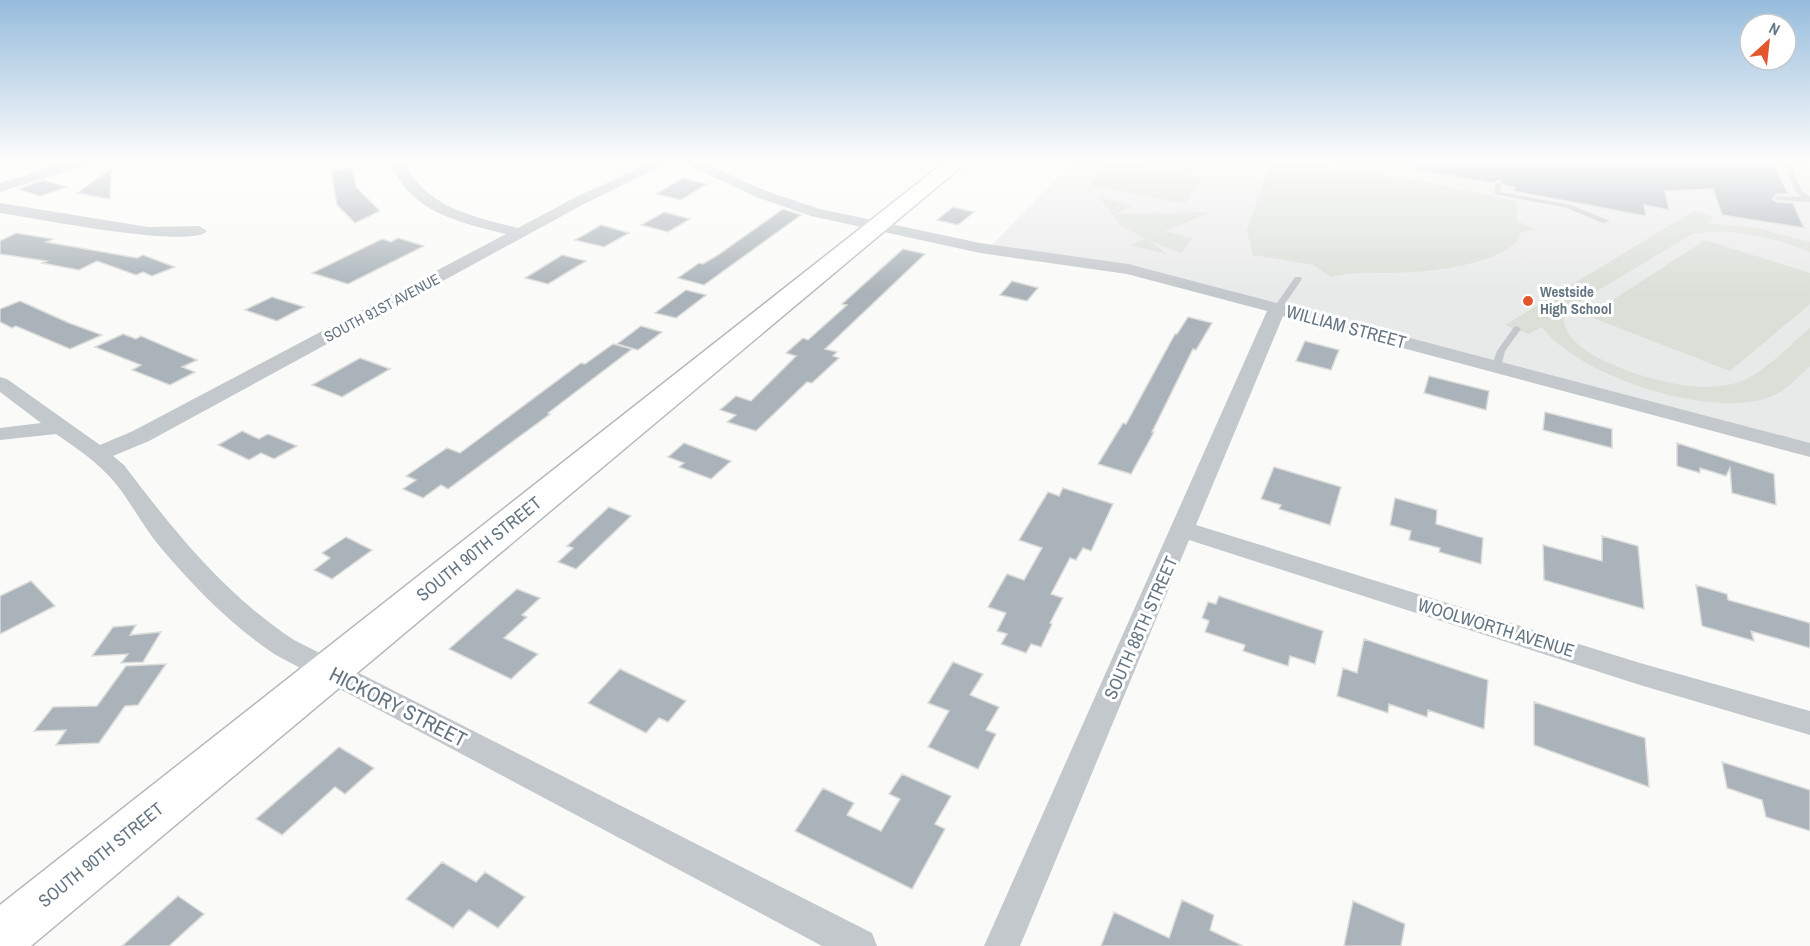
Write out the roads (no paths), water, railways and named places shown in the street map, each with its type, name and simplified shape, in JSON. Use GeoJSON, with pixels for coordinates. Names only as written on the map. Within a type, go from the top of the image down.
{"type":"FeatureCollection","features":[{"type":"Feature","properties":{"kind":"main road","name":"SOUTH 90TH STREET"},"geometry":{"type":"LineString","coordinates":[[0,938],[904,205]]}},
{"type":"Feature","properties":{"kind":"street"},"geometry":{"type":"LineString","coordinates":[[435,205],[453,214],[521,233]]}},
{"type":"Feature","properties":{"kind":"street","name":"SOUTH 91ST AVENUE"},"geometry":{"type":"LineString","coordinates":[[98,453],[141,436],[573,205]]}},
{"type":"Feature","properties":{"kind":"street"},"geometry":{"type":"LineString","coordinates":[[792,205],[877,227]]}},
{"type":"Feature","properties":{"kind":"street"},"geometry":{"type":"LineString","coordinates":[[0,208],[148,232],[199,231]]}},
{"type":"Feature","properties":{"kind":"street","name":"WILLIAM STREET"},"geometry":{"type":"LineString","coordinates":[[877,227],[980,248],[1119,267],[1810,450]]}},
{"type":"Feature","properties":{"kind":"street","name":"SOUTH 88TH STREET"},"geometry":{"type":"LineString","coordinates":[[1002,946],[1277,309]]}},
{"type":"Feature","properties":{"kind":"street","name":"HICKORY STREET"},"geometry":{"type":"LineString","coordinates":[[0,383],[98,453],[116,470],[168,540],[216,593],[262,633],[328,671],[859,946]]}},
{"type":"Feature","properties":{"kind":"street"},"geometry":{"type":"LineString","coordinates":[[0,434],[60,427]]}},
{"type":"Feature","properties":{"kind":"street","name":"WOOLWORTH AVENUE"},"geometry":{"type":"LineString","coordinates":[[1183,530],[1640,674],[1810,723]]}},
{"type":"Feature","properties":{"kind":"lane"},"geometry":{"type":"LineString","coordinates":[[1564,205],[1606,221]]}},
{"type":"Feature","properties":{"kind":"lane"},"geometry":{"type":"LineString","coordinates":[[1277,309],[1298,279]]}},
{"type":"Feature","properties":{"kind":"lane"},"geometry":{"type":"LineString","coordinates":[[1496,367],[1502,351],[1517,329]]}},
{"type":"Feature","properties":{"kind":"place","name":"Westside High School"},"geometry":{"type":"Point","coordinates":[1528,301]}}]}
